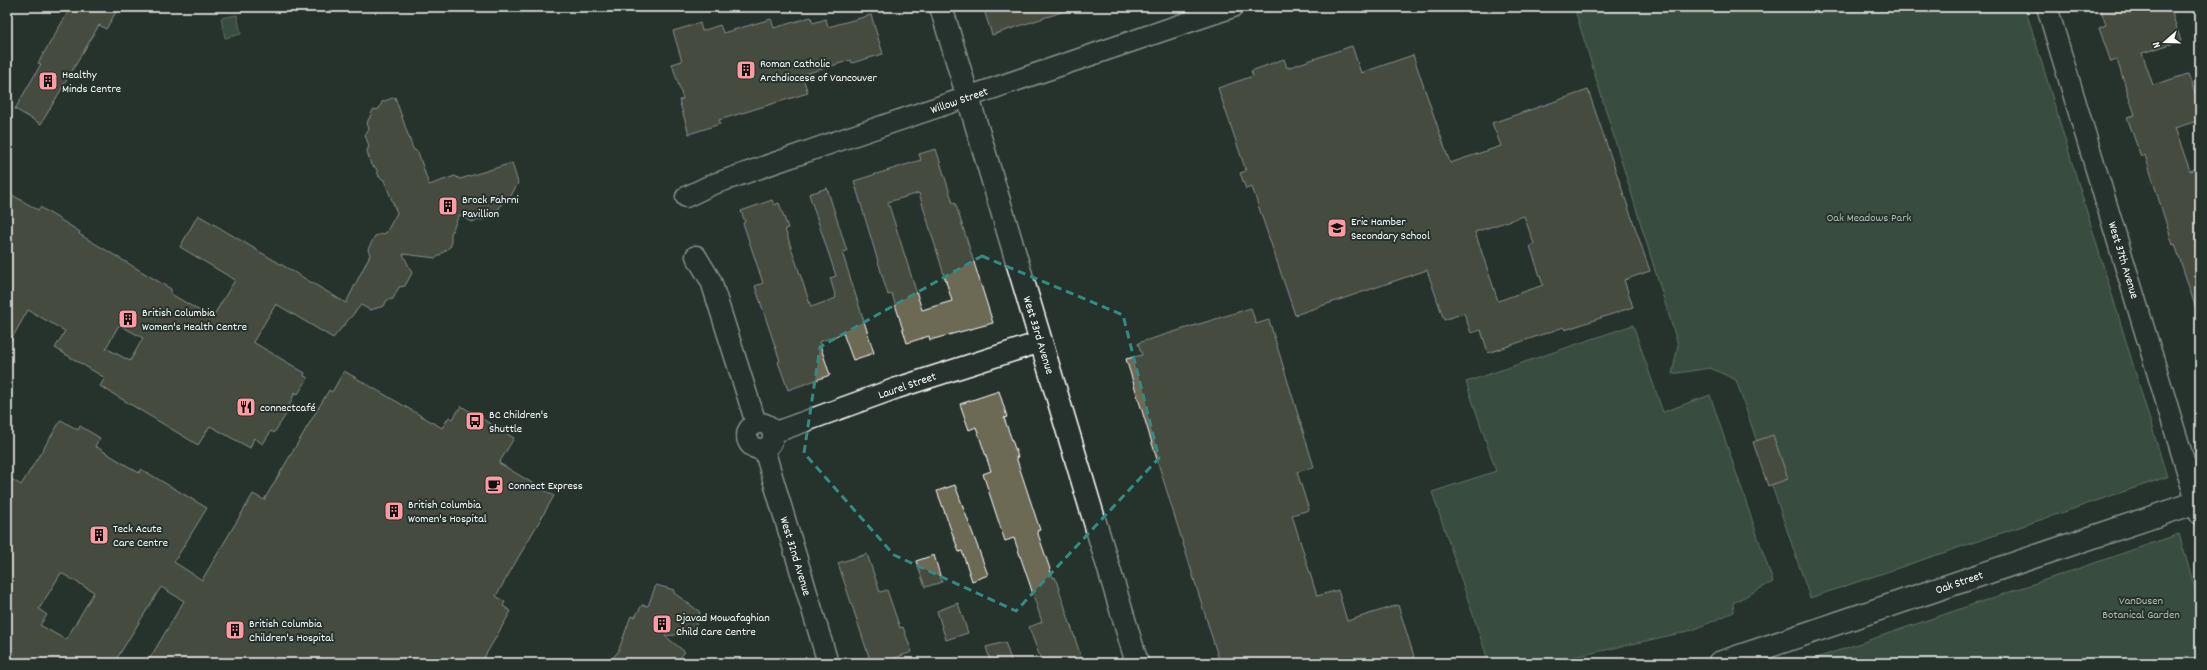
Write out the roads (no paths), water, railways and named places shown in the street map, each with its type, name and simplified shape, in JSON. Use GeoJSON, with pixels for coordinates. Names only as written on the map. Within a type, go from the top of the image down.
{"type":"FeatureCollection","features":[{"type":"Feature","properties":{"kind":"street","name":"West 33rd Avenue"},"geometry":{"type":"LineString","coordinates":[[941,7],[1137,663]]}},
{"type":"Feature","properties":{"kind":"street","name":"Willow Street"},"geometry":{"type":"LineString","coordinates":[[686,197],[711,185],[1233,7]]}},
{"type":"Feature","properties":{"kind":"street","name":"West 37th Avenue"},"geometry":{"type":"LineString","coordinates":[[2047,7],[2199,506]]}},
{"type":"Feature","properties":{"kind":"street"},"geometry":{"type":"LineString","coordinates":[[696,256],[711,281],[756,423],[768,425],[768,441]]}},
{"type":"Feature","properties":{"kind":"street","name":"Laurel Street"},"geometry":{"type":"LineString","coordinates":[[768,441],[897,388],[1041,342]]}},
{"type":"Feature","properties":{"kind":"street","name":"West 32nd Avenue"},"geometry":{"type":"LineString","coordinates":[[768,441],[828,663]]}},
{"type":"Feature","properties":{"kind":"street","name":"Oak Street"},"geometry":{"type":"LineString","coordinates":[[1719,663],[2199,506]]}},
{"type":"Feature","properties":{"kind":"place","name":"Roman Catholic Archdiocese of Vancouver"},"geometry":{"type":"Point","coordinates":[746,70]}},
{"type":"Feature","properties":{"kind":"place","name":"Healthy Minds Centre"},"geometry":{"type":"Point","coordinates":[48,81]}},
{"type":"Feature","properties":{"kind":"place","name":"Brock Fahrni Pavillion"},"geometry":{"type":"Point","coordinates":[448,206]}},
{"type":"Feature","properties":{"kind":"place","name":"Eric Hamber Secondary School"},"geometry":{"type":"Point","coordinates":[1337,228]}},
{"type":"Feature","properties":{"kind":"place","name":"British Columbia Women's Health Centre"},"geometry":{"type":"Point","coordinates":[128,319]}},
{"type":"Feature","properties":{"kind":"place","name":"connectcafé"},"geometry":{"type":"Point","coordinates":[246,407]}},
{"type":"Feature","properties":{"kind":"place","name":"BC Children's Shuttle"},"geometry":{"type":"Point","coordinates":[475,421]}},
{"type":"Feature","properties":{"kind":"place","name":"Connect Express"},"geometry":{"type":"Point","coordinates":[494,485]}},
{"type":"Feature","properties":{"kind":"place","name":"British Columbia Women's Hospital"},"geometry":{"type":"Point","coordinates":[394,511]}},
{"type":"Feature","properties":{"kind":"place","name":"Teck Acute Care Centre"},"geometry":{"type":"Point","coordinates":[99,535]}},
{"type":"Feature","properties":{"kind":"place","name":"Djavad Mowafaghian Child Care Centre"},"geometry":{"type":"Point","coordinates":[662,624]}},
{"type":"Feature","properties":{"kind":"place","name":"British Columbia Children's Hospital"},"geometry":{"type":"Point","coordinates":[235,630]}},
{"type":"Feature","properties":{"kind":"park label","name":"Oak Meadows Park"},"geometry":{"type":"Point","coordinates":[1869,217]}},
{"type":"Feature","properties":{"kind":"park label","name":"VanDusen Botanical Garden"},"geometry":{"type":"Point","coordinates":[2141,607]}}]}
